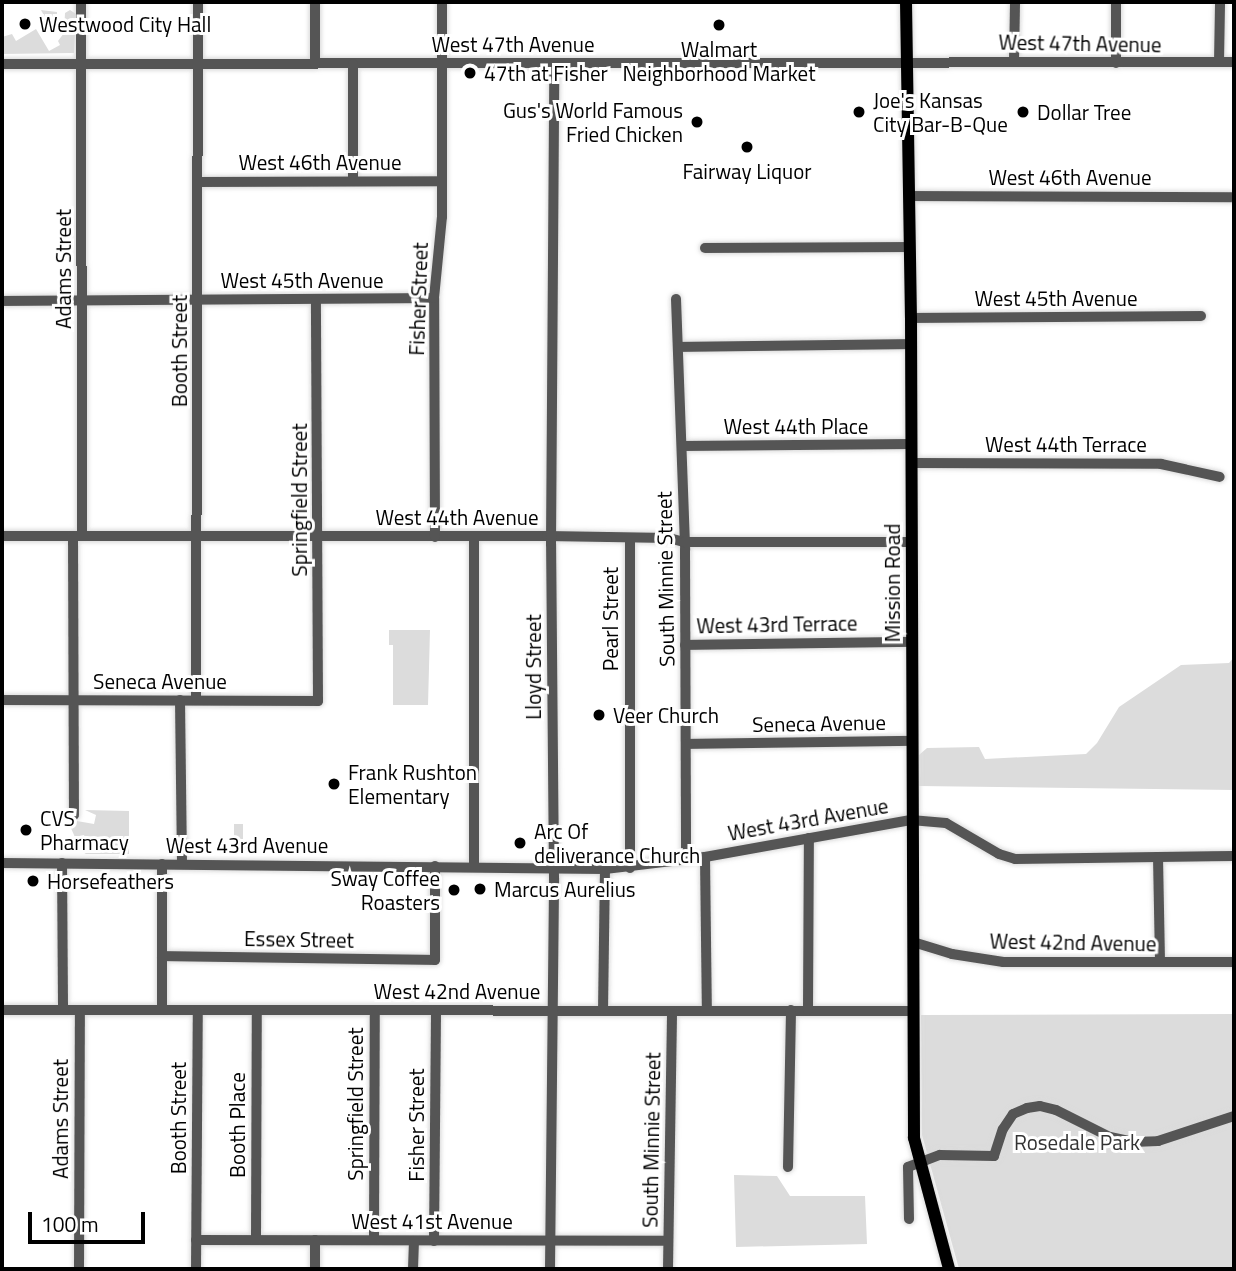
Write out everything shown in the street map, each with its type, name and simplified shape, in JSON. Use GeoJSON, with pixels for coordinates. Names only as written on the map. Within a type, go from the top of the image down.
{"type":"FeatureCollection","features":[{"type":"Feature","properties":{"kind":"main road","name":"Mission Road"},"geometry":{"type":"LineString","coordinates":[[905,2],[911,318],[914,1138],[949,1269]]}},
{"type":"Feature","properties":{"kind":"street","name":"Adams Street"},"geometry":{"type":"LineString","coordinates":[[74,815],[82,302],[81,2]]}},
{"type":"Feature","properties":{"kind":"street","name":"Booth Street"},"geometry":{"type":"LineString","coordinates":[[196,700],[198,2]]}},
{"type":"Feature","properties":{"kind":"street"},"geometry":{"type":"LineString","coordinates":[[316,2],[316,64]]}},
{"type":"Feature","properties":{"kind":"street","name":"Fisher Street"},"geometry":{"type":"LineString","coordinates":[[435,537],[434,299],[442,217],[442,2]]}},
{"type":"Feature","properties":{"kind":"street"},"geometry":{"type":"LineString","coordinates":[[1014,61],[1015,2]]}},
{"type":"Feature","properties":{"kind":"street"},"geometry":{"type":"LineString","coordinates":[[1116,2],[1116,63]]}},
{"type":"Feature","properties":{"kind":"street"},"geometry":{"type":"LineString","coordinates":[[1219,62],[1220,2]]}},
{"type":"Feature","properties":{"kind":"street","name":"West 47th Avenue"},"geometry":{"type":"LineString","coordinates":[[2,64],[1234,62]]}},
{"type":"Feature","properties":{"kind":"street"},"geometry":{"type":"LineString","coordinates":[[353,64],[353,181]]}},
{"type":"Feature","properties":{"kind":"street","name":"Lloyd Street"},"geometry":{"type":"LineString","coordinates":[[550,1269],[554,870],[551,536],[554,64]]}},
{"type":"Feature","properties":{"kind":"street","name":"West 46th Avenue"},"geometry":{"type":"LineString","coordinates":[[199,182],[442,181]]}},
{"type":"Feature","properties":{"kind":"street","name":"West 46th Avenue"},"geometry":{"type":"LineString","coordinates":[[909,196],[1231,197]]}},
{"type":"Feature","properties":{"kind":"street"},"geometry":{"type":"LineString","coordinates":[[705,247],[910,247]]}},
{"type":"Feature","properties":{"kind":"street","name":"Springfield Street"},"geometry":{"type":"LineString","coordinates":[[316,299],[318,701]]}},
{"type":"Feature","properties":{"kind":"street","name":"West 45th Avenue"},"geometry":{"type":"LineString","coordinates":[[2,301],[434,299]]}},
{"type":"Feature","properties":{"kind":"street","name":"South Minnie Street"},"geometry":{"type":"LineString","coordinates":[[676,299],[684,542],[686,860]]}},
{"type":"Feature","properties":{"kind":"street","name":"West 45th Avenue"},"geometry":{"type":"LineString","coordinates":[[911,318],[1201,316]]}},
{"type":"Feature","properties":{"kind":"street"},"geometry":{"type":"LineString","coordinates":[[678,347],[911,344]]}},
{"type":"Feature","properties":{"kind":"street","name":"West 44th Place"},"geometry":{"type":"LineString","coordinates":[[682,446],[911,444]]}},
{"type":"Feature","properties":{"kind":"street","name":"West 44th Terrace"},"geometry":{"type":"LineString","coordinates":[[911,463],[1161,464],[1220,477]]}},
{"type":"Feature","properties":{"kind":"street","name":"West 44th Avenue"},"geometry":{"type":"LineString","coordinates":[[2,536],[551,536],[669,538],[684,542],[911,542]]}},
{"type":"Feature","properties":{"kind":"street"},"geometry":{"type":"LineString","coordinates":[[474,537],[474,867]]}},
{"type":"Feature","properties":{"kind":"street","name":"Pearl Street"},"geometry":{"type":"LineString","coordinates":[[630,538],[630,868]]}},
{"type":"Feature","properties":{"kind":"street","name":"West 43rd Terrace"},"geometry":{"type":"LineString","coordinates":[[685,645],[911,642]]}},
{"type":"Feature","properties":{"kind":"street","name":"Seneca Avenue"},"geometry":{"type":"LineString","coordinates":[[2,700],[318,701]]}},
{"type":"Feature","properties":{"kind":"street"},"geometry":{"type":"LineString","coordinates":[[180,700],[182,864]]}},
{"type":"Feature","properties":{"kind":"street","name":"Seneca Avenue"},"geometry":{"type":"LineString","coordinates":[[686,744],[911,741]]}},
{"type":"Feature","properties":{"kind":"street","name":"West 43rd Avenue"},"geometry":{"type":"LineString","coordinates":[[2,863],[435,866],[554,870],[630,868],[911,820],[946,824],[999,854],[1015,859],[1234,856]]}},
{"type":"Feature","properties":{"kind":"street"},"geometry":{"type":"LineString","coordinates":[[808,1010],[809,838]]}},
{"type":"Feature","properties":{"kind":"street"},"geometry":{"type":"LineString","coordinates":[[705,857],[707,1010]]}},
{"type":"Feature","properties":{"kind":"street"},"geometry":{"type":"LineString","coordinates":[[1158,857],[1160,962]]}},
{"type":"Feature","properties":{"kind":"street"},"geometry":{"type":"LineString","coordinates":[[62,863],[63,1010]]}},
{"type":"Feature","properties":{"kind":"street"},"geometry":{"type":"LineString","coordinates":[[162,864],[162,1009]]}},
{"type":"Feature","properties":{"kind":"street","name":"Essex Street"},"geometry":{"type":"LineString","coordinates":[[162,956],[435,960],[435,866]]}},
{"type":"Feature","properties":{"kind":"street"},"geometry":{"type":"LineString","coordinates":[[603,1011],[605,869]]}},
{"type":"Feature","properties":{"kind":"street","name":"West 42nd Avenue"},"geometry":{"type":"LineString","coordinates":[[913,942],[952,954],[1003,962],[1234,962]]}},
{"type":"Feature","properties":{"kind":"street","name":"West 42nd Avenue"},"geometry":{"type":"LineString","coordinates":[[2,1010],[913,1011]]}},
{"type":"Feature","properties":{"kind":"street","name":"Adams Street"},"geometry":{"type":"LineString","coordinates":[[79,1269],[80,1010]]}},
{"type":"Feature","properties":{"kind":"street","name":"Booth Street"},"geometry":{"type":"LineString","coordinates":[[196,1269],[198,1010]]}},
{"type":"Feature","properties":{"kind":"street","name":"Booth Place"},"geometry":{"type":"LineString","coordinates":[[256,1240],[257,1010]]}},
{"type":"Feature","properties":{"kind":"street","name":"Springfield Street"},"geometry":{"type":"LineString","coordinates":[[374,1010],[374,1240]]}},
{"type":"Feature","properties":{"kind":"street","name":"Fisher Street"},"geometry":{"type":"LineString","coordinates":[[434,1241],[436,1010]]}},
{"type":"Feature","properties":{"kind":"street"},"geometry":{"type":"LineString","coordinates":[[788,1167],[791,1010]]}},
{"type":"Feature","properties":{"kind":"street","name":"South Minnie Street"},"geometry":{"type":"LineString","coordinates":[[668,1269],[672,1011]]}},
{"type":"Feature","properties":{"kind":"street"},"geometry":{"type":"LineString","coordinates":[[919,1163],[940,1154],[994,1156],[1003,1129],[1013,1114],[1040,1106],[1056,1110],[1110,1138],[1133,1142],[1158,1140],[1234,1116]]}},
{"type":"Feature","properties":{"kind":"street","name":"Mission Road"},"geometry":{"type":"LineString","coordinates":[[909,1219],[908,1169],[919,1163]]}},
{"type":"Feature","properties":{"kind":"street","name":"West 41st Avenue"},"geometry":{"type":"LineString","coordinates":[[196,1240],[668,1241]]}},
{"type":"Feature","properties":{"kind":"street"},"geometry":{"type":"LineString","coordinates":[[315,1240],[315,1269]]}},
{"type":"Feature","properties":{"kind":"street"},"geometry":{"type":"LineString","coordinates":[[413,1269],[414,1241]]}},
{"type":"Feature","properties":{"kind":"green space"},"geometry":{"type":"Polygon","coordinates":[[[41,10],[57,12],[57,32],[52,31],[41,10]]]}},
{"type":"Feature","properties":{"kind":"green space"},"geometry":{"type":"Polygon","coordinates":[[[70,10],[76,14],[74,53],[2,54],[2,37],[12,34],[16,41],[36,29],[49,51],[60,45],[58,41],[64,33],[65,13],[70,10]]]}},
{"type":"Feature","properties":{"kind":"green space"},"geometry":{"type":"Polygon","coordinates":[[[389,630],[430,630],[428,705],[393,705],[393,645],[389,645],[389,630]]]}},
{"type":"Feature","properties":{"kind":"green space"},"geometry":{"type":"Polygon","coordinates":[[[1234,657],[1234,790],[919,786],[919,755],[927,748],[979,747],[985,759],[1086,754],[1097,743],[1119,707],[1181,665],[1229,663],[1234,657]]]}},
{"type":"Feature","properties":{"kind":"green space"},"geometry":{"type":"Polygon","coordinates":[[[85,810],[129,811],[129,854],[86,854],[81,851],[67,819],[72,823],[77,821],[94,824],[96,815],[85,810]]]}},
{"type":"Feature","properties":{"kind":"green space"},"geometry":{"type":"Polygon","coordinates":[[[234,824],[243,824],[243,850],[234,850],[234,824]]]}},
{"type":"Feature","properties":{"kind":"green space","name":"Rosedale Park"},"geometry":{"type":"Polygon","coordinates":[[[1234,1014],[1234,1269],[959,1269],[922,1135],[921,1015],[1234,1014]]]}},
{"type":"Feature","properties":{"kind":"green space"},"geometry":{"type":"Polygon","coordinates":[[[734,1175],[777,1176],[790,1196],[865,1196],[867,1244],[736,1247],[734,1175]]]}},
{"type":"Feature","properties":{"kind":"place","name":"Westwood City Hall"},"geometry":{"type":"Point","coordinates":[25,24]}},
{"type":"Feature","properties":{"kind":"place","name":"Walmart Neighborhood Market"},"geometry":{"type":"Point","coordinates":[719,25]}},
{"type":"Feature","properties":{"kind":"place","name":"47th at Fisher"},"geometry":{"type":"Point","coordinates":[470,73]}},
{"type":"Feature","properties":{"kind":"place","name":"Joe's Kansas City Bar-B-Que"},"geometry":{"type":"Point","coordinates":[859,112]}},
{"type":"Feature","properties":{"kind":"place","name":"Dollar Tree"},"geometry":{"type":"Point","coordinates":[1023,112]}},
{"type":"Feature","properties":{"kind":"place","name":"Gus's World Famous Fried Chicken"},"geometry":{"type":"Point","coordinates":[697,122]}},
{"type":"Feature","properties":{"kind":"place","name":"Fairway Liquor"},"geometry":{"type":"Point","coordinates":[747,147]}},
{"type":"Feature","properties":{"kind":"place","name":"Veer Church"},"geometry":{"type":"Point","coordinates":[599,715]}},
{"type":"Feature","properties":{"kind":"place","name":"Frank Rushton Elementary"},"geometry":{"type":"Point","coordinates":[334,784]}},
{"type":"Feature","properties":{"kind":"place","name":"CVS Pharmacy"},"geometry":{"type":"Point","coordinates":[26,830]}},
{"type":"Feature","properties":{"kind":"place","name":"Arc Of deliverance Church"},"geometry":{"type":"Point","coordinates":[520,843]}},
{"type":"Feature","properties":{"kind":"place","name":"Horsefeathers"},"geometry":{"type":"Point","coordinates":[33,881]}},
{"type":"Feature","properties":{"kind":"place","name":"Marcus Aurelius"},"geometry":{"type":"Point","coordinates":[480,889]}},
{"type":"Feature","properties":{"kind":"place","name":"Sway Coffee Roasters"},"geometry":{"type":"Point","coordinates":[454,890]}}]}
